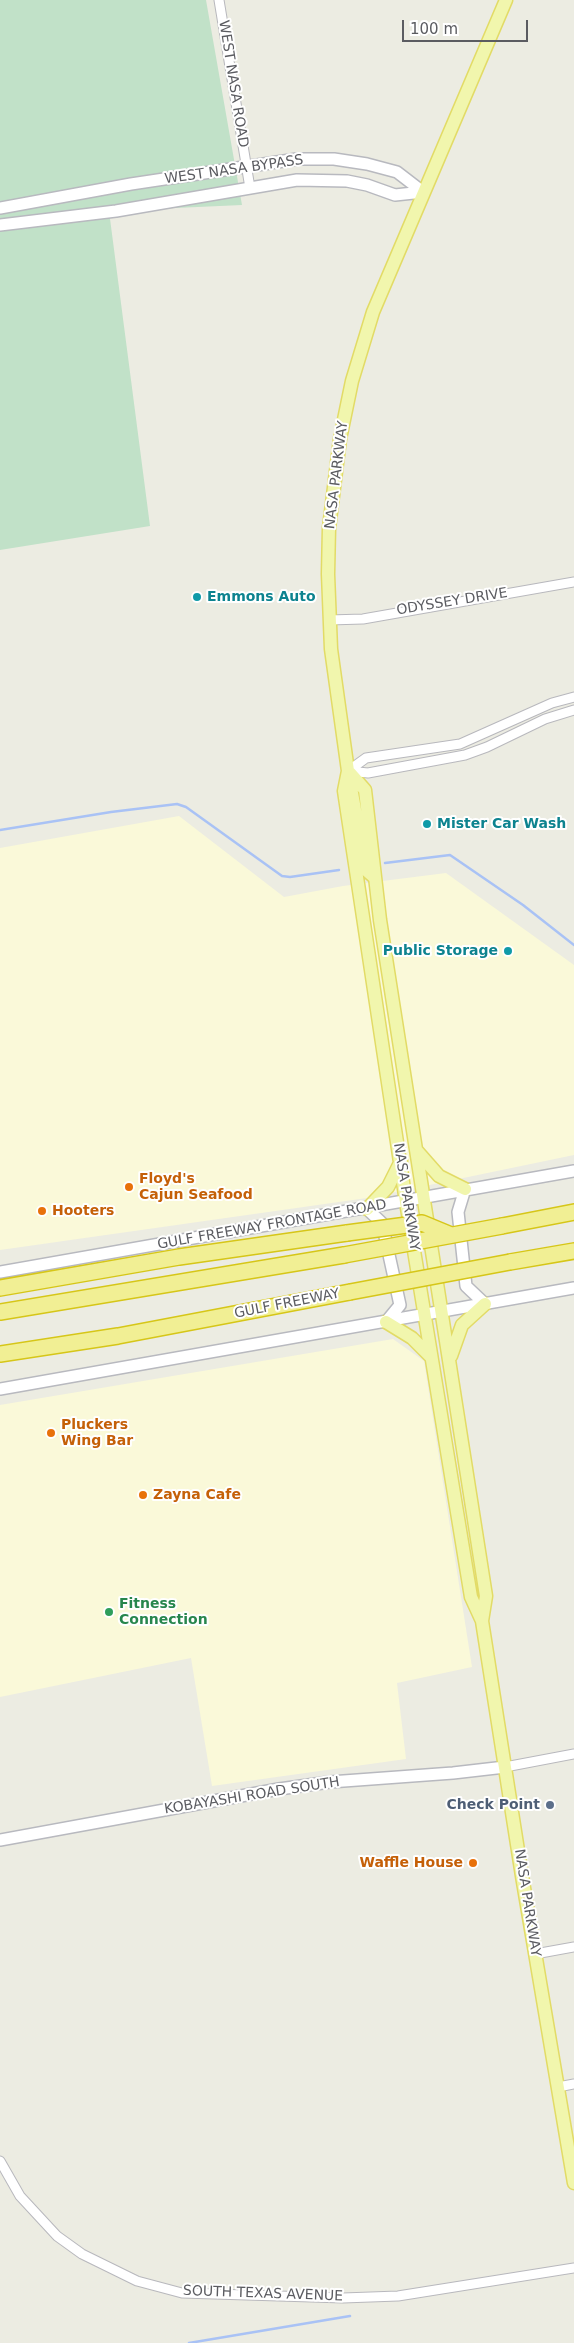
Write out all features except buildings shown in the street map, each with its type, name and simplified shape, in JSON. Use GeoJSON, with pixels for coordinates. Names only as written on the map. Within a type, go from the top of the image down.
{"type":"FeatureCollection","features":[{"type":"Feature","properties":{"kind":"highway"},"geometry":{"type":"LineString","coordinates":[[0,1312],[344,1255],[574,1212]]}},
{"type":"Feature","properties":{"kind":"highway"},"geometry":{"type":"LineString","coordinates":[[0,1288],[179,1257],[422,1223],[450,1235]]}},
{"type":"Feature","properties":{"kind":"highway","name":"GULF FREEWAY"},"geometry":{"type":"LineString","coordinates":[[0,1354],[118,1336],[574,1251]]}},
{"type":"Feature","properties":{"kind":"main road","name":"NASA PARKWAY"},"geometry":{"type":"LineString","coordinates":[[506,0],[423,192],[368,326],[350,390],[340,438],[329,528],[329,620],[348,771],[344,791],[362,923],[471,1597],[482,1621],[574,2183]]}},
{"type":"Feature","properties":{"kind":"main road","name":"WEST NASA BYPASS"},"geometry":{"type":"LineString","coordinates":[[0,208],[132,184],[297,159],[350,161],[398,172],[423,192]]}},
{"type":"Feature","properties":{"kind":"main road","name":"WEST NASA BYPASS"},"geometry":{"type":"LineString","coordinates":[[0,225],[87,215],[297,180],[320,179],[367,185],[395,194],[423,192]]}},
{"type":"Feature","properties":{"kind":"main road","name":"NASA PARKWAY"},"geometry":{"type":"LineString","coordinates":[[348,771],[365,790],[380,920],[443,1311],[486,1596],[482,1621]]}},
{"type":"Feature","properties":{"kind":"main road"},"geometry":{"type":"LineString","coordinates":[[362,923],[380,920]]}},
{"type":"Feature","properties":{"kind":"main road"},"geometry":{"type":"LineString","coordinates":[[416,1150],[439,1176],[465,1189],[458,1212],[466,1286],[485,1304]]}},
{"type":"Feature","properties":{"kind":"main road"},"geometry":{"type":"LineString","coordinates":[[386,1322],[400,1305],[382,1223],[366,1209],[388,1187],[401,1161]]}},
{"type":"Feature","properties":{"kind":"main road","name":"GULF FREEWAY FRONTAGE ROAD"},"geometry":{"type":"LineString","coordinates":[[0,1272],[424,1199],[465,1189],[574,1171]]}},
{"type":"Feature","properties":{"kind":"main road"},"geometry":{"type":"LineString","coordinates":[[0,1389],[574,1288]]}},
{"type":"Feature","properties":{"kind":"main road"},"geometry":{"type":"LineString","coordinates":[[450,1358],[462,1326],[485,1304]]}},
{"type":"Feature","properties":{"kind":"main road"},"geometry":{"type":"LineString","coordinates":[[386,1322],[412,1338],[432,1358]]}},
{"type":"Feature","properties":{"kind":"main road","name":"KOBAYASHI ROAD SOUTH"},"geometry":{"type":"LineString","coordinates":[[0,1840],[279,1789],[330,1782],[443,1774],[506,1767]]}},
{"type":"Feature","properties":{"kind":"street","name":"WEST NASA ROAD"},"geometry":{"type":"LineString","coordinates":[[219,0],[250,188]]}},
{"type":"Feature","properties":{"kind":"street","name":"ODYSSEY DRIVE"},"geometry":{"type":"LineString","coordinates":[[329,620],[362,618],[574,582]]}},
{"type":"Feature","properties":{"kind":"street"},"geometry":{"type":"LineString","coordinates":[[348,771],[366,758],[463,743],[552,703],[574,697]]}},
{"type":"Feature","properties":{"kind":"street"},"geometry":{"type":"LineString","coordinates":[[348,771],[368,773],[465,755],[487,747],[545,719],[574,710]]}},
{"type":"Feature","properties":{"kind":"street"},"geometry":{"type":"LineString","coordinates":[[506,1767],[574,1754]]}},
{"type":"Feature","properties":{"kind":"street"},"geometry":{"type":"LineString","coordinates":[[535,1954],[574,1947]]}},
{"type":"Feature","properties":{"kind":"street"},"geometry":{"type":"LineString","coordinates":[[558,2087],[574,2084]]}},
{"type":"Feature","properties":{"kind":"street","name":"SOUTH TEXAS AVENUE"},"geometry":{"type":"LineString","coordinates":[[0,2161],[20,2196],[57,2236],[82,2254],[138,2281],[182,2292],[343,2298],[398,2296],[574,2268]]}},
{"type":"Feature","properties":{"kind":"shaded area"},"geometry":{"type":"Polygon","coordinates":[[[0,0],[206,0],[242,205],[109,211],[150,526],[0,550],[0,0]]]}},
{"type":"Feature","properties":{"kind":"shaded area"},"geometry":{"type":"Polygon","coordinates":[[[179,816],[284,897],[343,886],[446,873],[574,965],[574,1155],[367,1198],[0,1250],[0,848],[179,816]]]}},
{"type":"Feature","properties":{"kind":"shaded area"},"geometry":{"type":"Polygon","coordinates":[[[393,1339],[424,1361],[472,1667],[397,1683],[406,1759],[212,1786],[191,1658],[0,1697],[0,1405],[393,1339]]]}},
{"type":"Feature","properties":{"kind":"waterway"},"geometry":{"type":"LineString","coordinates":[[0,830],[111,812],[177,804],[186,807],[282,876],[290,877],[339,870]]}},
{"type":"Feature","properties":{"kind":"waterway"},"geometry":{"type":"LineString","coordinates":[[385,863],[450,855],[523,905],[574,945]]}},
{"type":"Feature","properties":{"kind":"waterway"},"geometry":{"type":"LineString","coordinates":[[189,2343],[350,2316]]}},
{"type":"Feature","properties":{"kind":"place","name":"Emmons Auto"},"geometry":{"type":"Point","coordinates":[197,597]}},
{"type":"Feature","properties":{"kind":"place","name":"Mister Car Wash"},"geometry":{"type":"Point","coordinates":[427,824]}},
{"type":"Feature","properties":{"kind":"place","name":"Public Storage"},"geometry":{"type":"Point","coordinates":[508,951]}},
{"type":"Feature","properties":{"kind":"place","name":"Floyd's Cajun Seafood"},"geometry":{"type":"Point","coordinates":[129,1187]}},
{"type":"Feature","properties":{"kind":"place","name":"Hooters"},"geometry":{"type":"Point","coordinates":[42,1211]}},
{"type":"Feature","properties":{"kind":"place","name":"Pluckers Wing Bar"},"geometry":{"type":"Point","coordinates":[51,1433]}},
{"type":"Feature","properties":{"kind":"place","name":"Zayna Cafe"},"geometry":{"type":"Point","coordinates":[143,1495]}},
{"type":"Feature","properties":{"kind":"place","name":"Fitness Connection"},"geometry":{"type":"Point","coordinates":[109,1612]}},
{"type":"Feature","properties":{"kind":"place","name":"Check Point"},"geometry":{"type":"Point","coordinates":[550,1805]}},
{"type":"Feature","properties":{"kind":"place","name":"Waffle House"},"geometry":{"type":"Point","coordinates":[473,1863]}}]}
